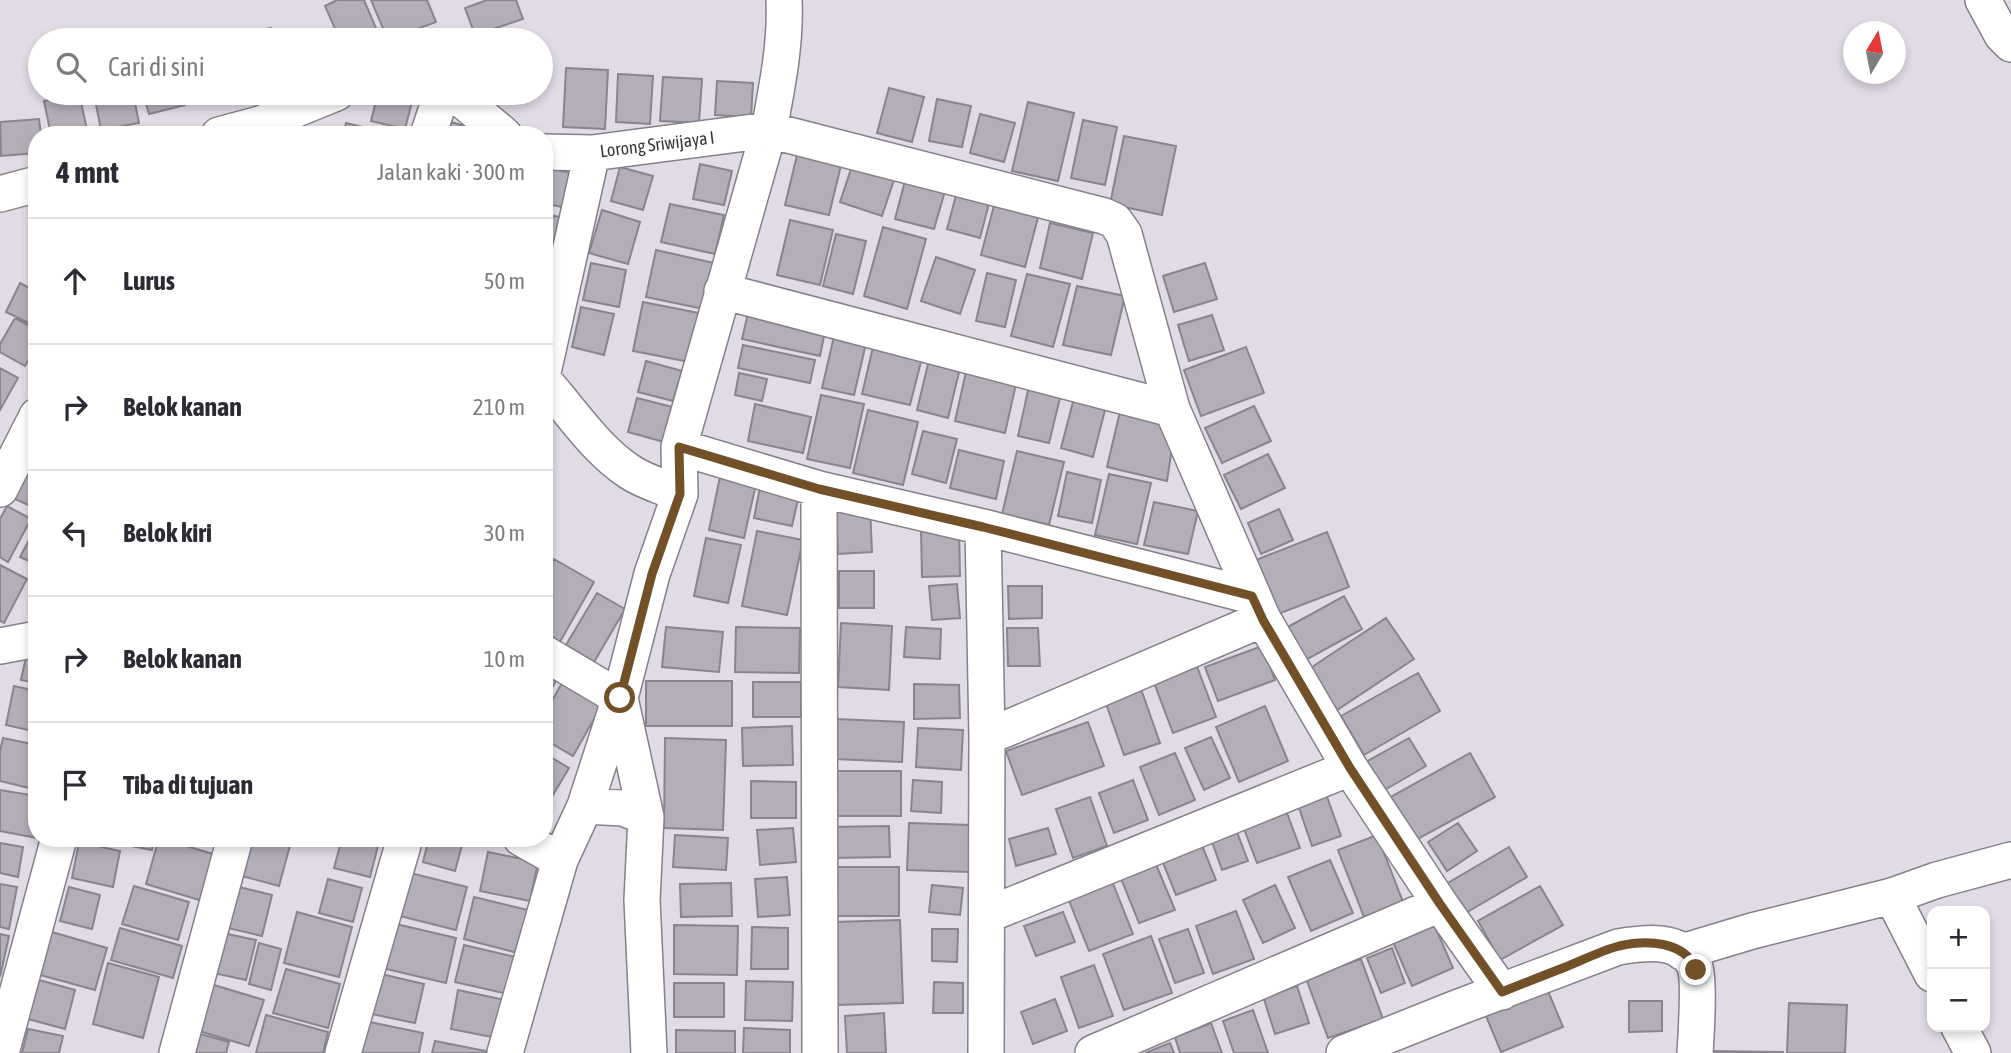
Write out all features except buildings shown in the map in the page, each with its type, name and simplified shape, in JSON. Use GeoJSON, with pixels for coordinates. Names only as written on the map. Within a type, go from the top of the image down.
{"type":"FeatureCollection","features":[{"type":"Feature","properties":{"kind":"street"},"geometry":{"type":"LineString","coordinates":[[505,1053],[560,860],[585,806],[620,698],[652,574],[680,494],[679,447],[769,130],[785,25],[784,0]]}},
{"type":"Feature","properties":{"kind":"street"},"geometry":{"type":"LineString","coordinates":[[1983,0],[2002,35],[2011,44]]}},
{"type":"Feature","properties":{"kind":"street"},"geometry":{"type":"LineString","coordinates":[[265,126],[310,105]]}},
{"type":"Feature","properties":{"kind":"street"},"geometry":{"type":"LineString","coordinates":[[431,126],[438,105]]}},
{"type":"Feature","properties":{"kind":"street"},"geometry":{"type":"LineString","coordinates":[[468,105],[493,126]]}},
{"type":"Feature","properties":{"kind":"street"},"geometry":{"type":"LineString","coordinates":[[769,130],[1115,221],[1124,234],[1172,409],[1258,608],[1350,768],[1502,992]]}},
{"type":"Feature","properties":{"kind":"street","name":"Lorong Sriwijaya I"},"geometry":{"type":"LineString","coordinates":[[553,152],[592,153],[769,130]]}},
{"type":"Feature","properties":{"kind":"street"},"geometry":{"type":"LineString","coordinates":[[553,328],[592,153]]}},
{"type":"Feature","properties":{"kind":"street"},"geometry":{"type":"LineString","coordinates":[[0,194],[28,186]]}},
{"type":"Feature","properties":{"kind":"street"},"geometry":{"type":"LineString","coordinates":[[722,291],[1172,409]]}},
{"type":"Feature","properties":{"kind":"street"},"geometry":{"type":"LineString","coordinates":[[553,391],[590,438],[631,472],[680,494]]}},
{"type":"Feature","properties":{"kind":"street"},"geometry":{"type":"LineString","coordinates":[[0,489],[28,434]]}},
{"type":"Feature","properties":{"kind":"street"},"geometry":{"type":"LineString","coordinates":[[679,447],[819,489],[983,527],[1258,608]]}},
{"type":"Feature","properties":{"kind":"street"},"geometry":{"type":"LineString","coordinates":[[819,489],[820,1053]]}},
{"type":"Feature","properties":{"kind":"street"},"geometry":{"type":"LineString","coordinates":[[983,527],[987,737],[986,1053]]}},
{"type":"Feature","properties":{"kind":"street"},"geometry":{"type":"LineString","coordinates":[[987,737],[1258,608]]}},
{"type":"Feature","properties":{"kind":"street"},"geometry":{"type":"LineString","coordinates":[[0,646],[28,641]]}},
{"type":"Feature","properties":{"kind":"street"},"geometry":{"type":"LineString","coordinates":[[553,658],[620,698],[646,817],[642,900],[649,1053]]}},
{"type":"Feature","properties":{"kind":"street"},"geometry":{"type":"LineString","coordinates":[[987,915],[1350,768]]}},
{"type":"Feature","properties":{"kind":"street"},"geometry":{"type":"LineString","coordinates":[[585,806],[622,808],[646,817]]}},
{"type":"Feature","properties":{"kind":"street"},"geometry":{"type":"LineString","coordinates":[[1,1053],[57,847]]}},
{"type":"Feature","properties":{"kind":"street"},"geometry":{"type":"LineString","coordinates":[[177,1053],[234,847]]}},
{"type":"Feature","properties":{"kind":"street"},"geometry":{"type":"LineString","coordinates":[[343,1053],[402,847]]}},
{"type":"Feature","properties":{"kind":"street"},"geometry":{"type":"LineString","coordinates":[[537,847],[560,860]]}},
{"type":"Feature","properties":{"kind":"street"},"geometry":{"type":"LineString","coordinates":[[1682,952],[1752,931],[1892,896],[1937,880],[2011,860]]}},
{"type":"Feature","properties":{"kind":"street"},"geometry":{"type":"LineString","coordinates":[[1892,896],[1929,969]]}},
{"type":"Feature","properties":{"kind":"street"},"geometry":{"type":"LineString","coordinates":[[1093,1053],[1440,904]]}},
{"type":"Feature","properties":{"kind":"street"},"geometry":{"type":"LineString","coordinates":[[1345,1053],[1618,947],[1643,943],[1661,944],[1682,952],[1693,963],[1696,970],[1695,1053]]}},
{"type":"Feature","properties":{"kind":"street"},"geometry":{"type":"LineString","coordinates":[[1962,1032],[1973,1053]]}},
{"type":"Feature","properties":{"kind":"route"},"geometry":{"type":"LineString","coordinates":[[620,698],[652,574],[680,494],[679,447],[819,489],[983,527],[1252,596],[1263,620],[1350,768],[1502,992],[1618,947],[1643,943],[1661,944],[1682,952],[1696,970]]}}]}
